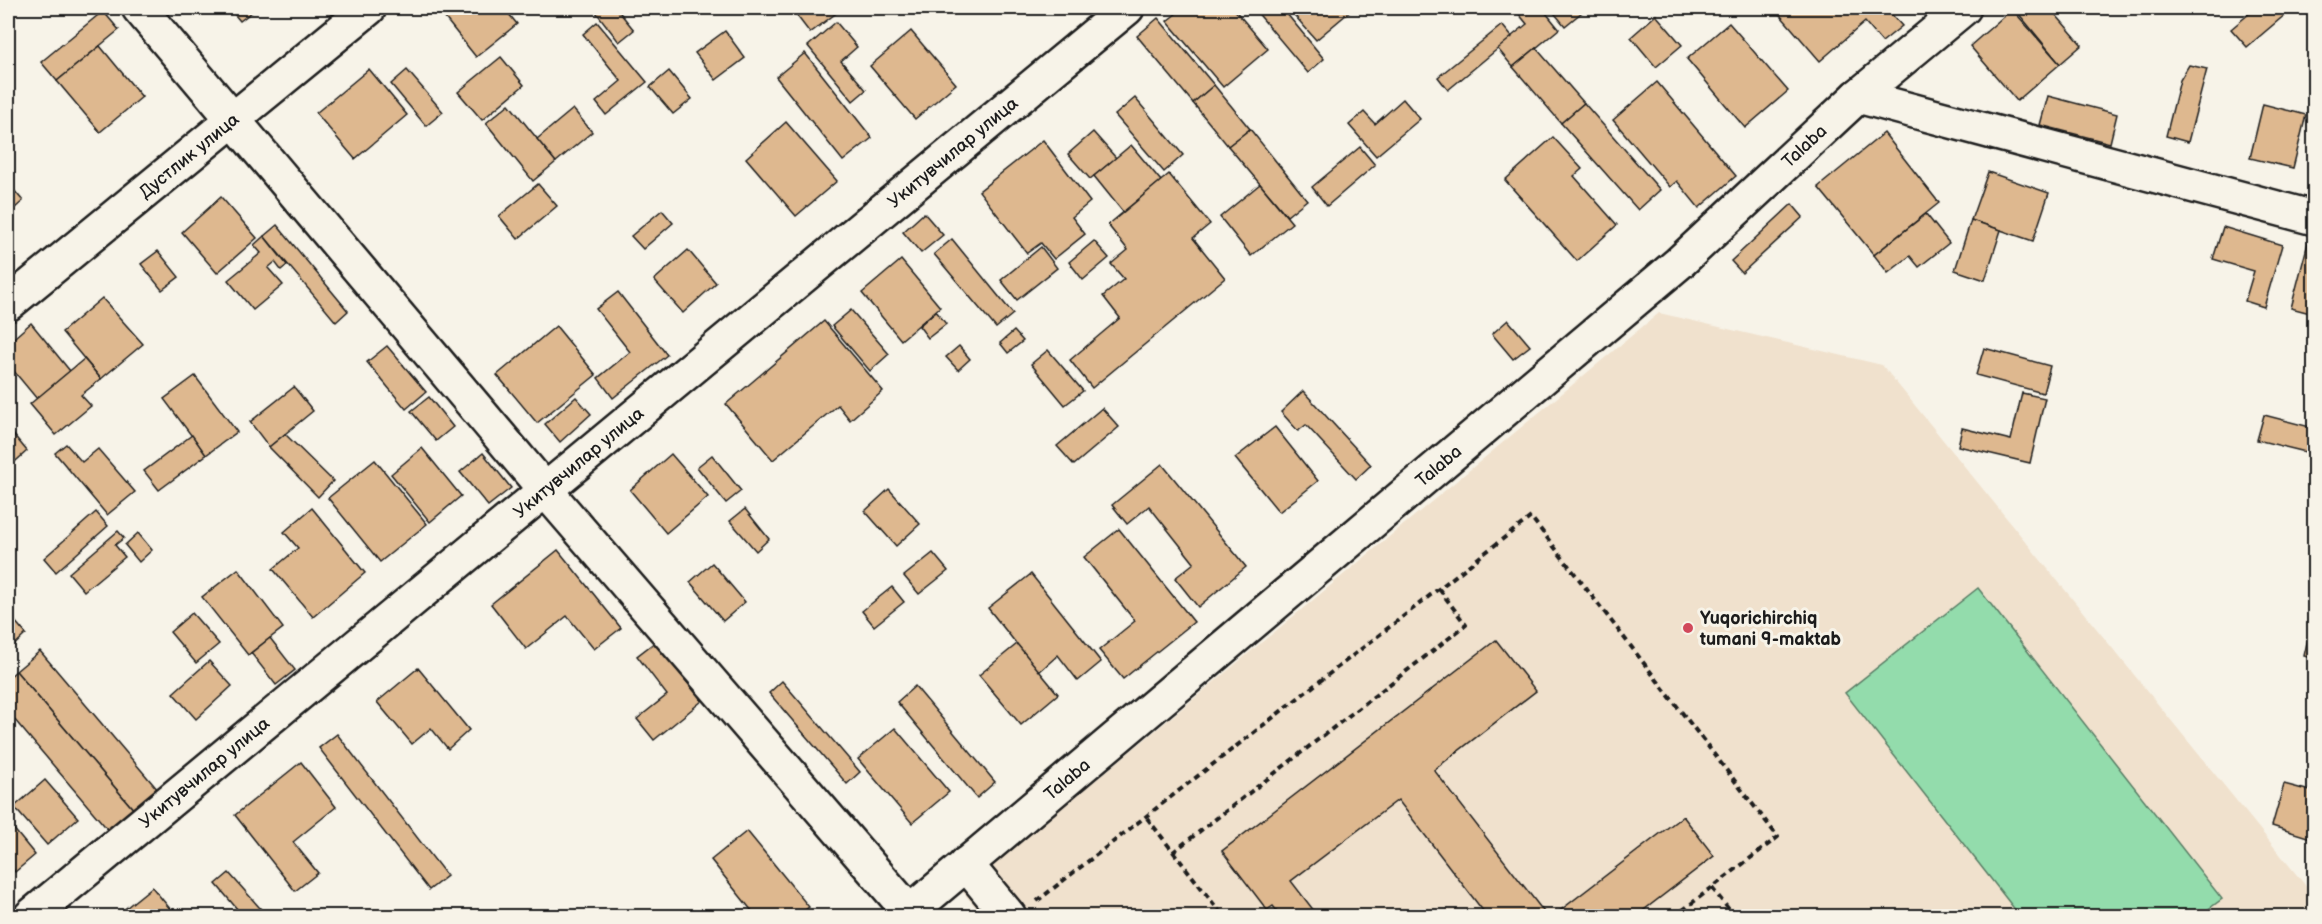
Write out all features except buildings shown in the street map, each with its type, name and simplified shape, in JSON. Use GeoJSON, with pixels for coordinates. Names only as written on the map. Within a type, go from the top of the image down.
{"type":"FeatureCollection","features":[{"type":"Feature","properties":{"kind":"street"},"geometry":{"type":"LineString","coordinates":[[139,8],[546,491],[909,915]]}},
{"type":"Feature","properties":{"kind":"street","name":"Дустлик улица"},"geometry":{"type":"LineString","coordinates":[[8,304],[369,8]]}},
{"type":"Feature","properties":{"kind":"street","name":"Укитувчилар улица"},"geometry":{"type":"LineString","coordinates":[[31,916],[1127,8]]}},
{"type":"Feature","properties":{"kind":"street","name":"Talaba"},"geometry":{"type":"LineString","coordinates":[[909,915],[966,864],[1679,263],[1858,96],[1964,8]]}},
{"type":"Feature","properties":{"kind":"street"},"geometry":{"type":"LineString","coordinates":[[1858,96],[2314,218]]}},
{"type":"Feature","properties":{"kind":"street"},"geometry":{"type":"LineString","coordinates":[[966,864],[1022,909]]}},
{"type":"Feature","properties":{"kind":"path"},"geometry":{"type":"LineString","coordinates":[[1022,909],[1147,818],[1531,517],[1778,837],[1675,916]]}},
{"type":"Feature","properties":{"kind":"path"},"geometry":{"type":"LineString","coordinates":[[1173,852],[1466,625],[1438,589]]}},
{"type":"Feature","properties":{"kind":"path"},"geometry":{"type":"LineString","coordinates":[[1147,818],[1222,916]]}},
{"type":"Feature","properties":{"kind":"path"},"geometry":{"type":"LineString","coordinates":[[1712,888],[1734,916]]}},
{"type":"Feature","properties":{"kind":"shaded area","name":"Yuqorichirchiq tumani 9-maktab"},"geometry":{"type":"Polygon","coordinates":[[[1659,313],[1882,365],[2314,896],[2314,916],[983,916],[962,891],[1659,313]]]}},
{"type":"Feature","properties":{"kind":"green space"},"geometry":{"type":"Polygon","coordinates":[[[1978,588],[2222,899],[2199,916],[2020,916],[1845,693],[1978,588]]]}},
{"type":"Feature","properties":{"kind":"place","name":"Yuqorichirchiq tumani 9-maktab"},"geometry":{"type":"Point","coordinates":[1688,628]}}]}
